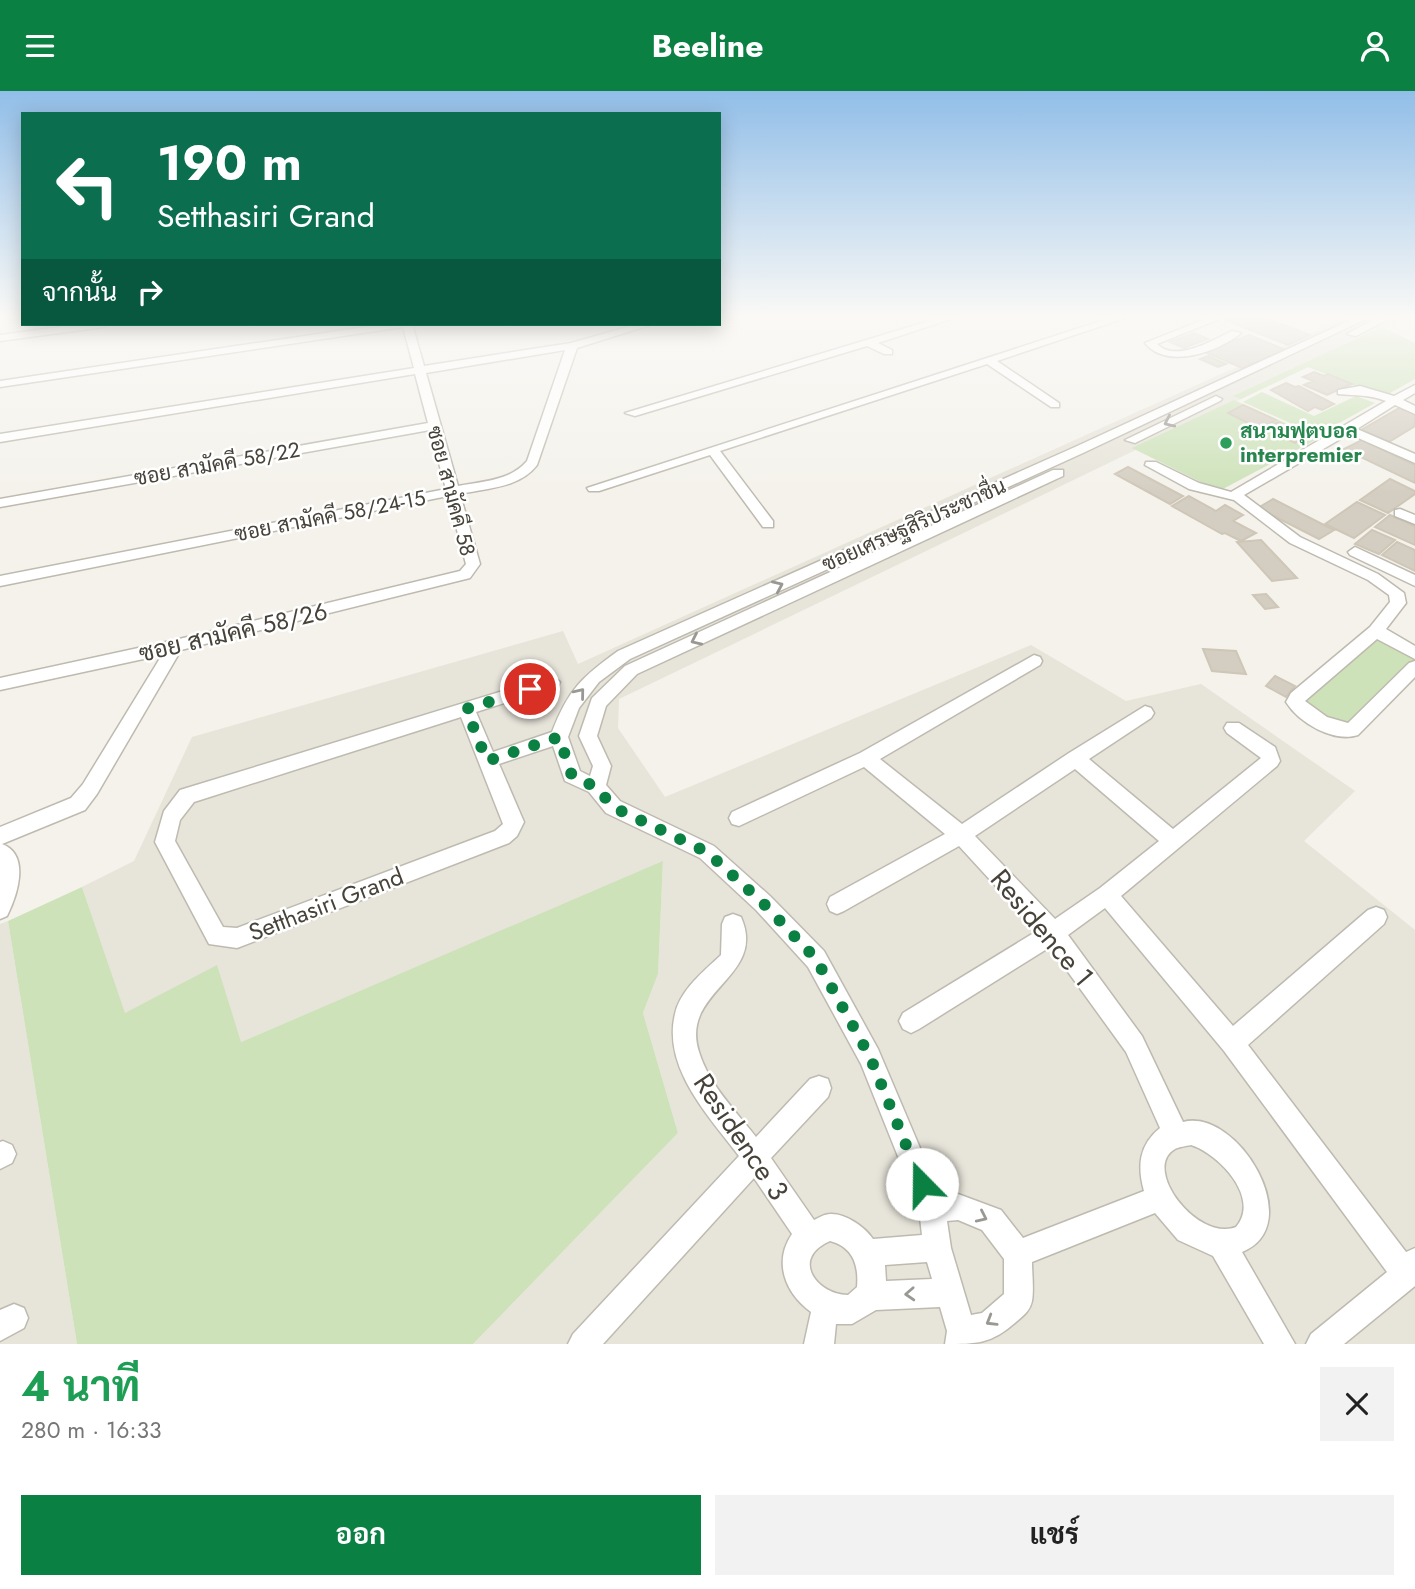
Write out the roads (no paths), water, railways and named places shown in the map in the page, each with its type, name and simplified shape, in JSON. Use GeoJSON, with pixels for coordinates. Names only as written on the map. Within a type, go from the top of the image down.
{"type":"FeatureCollection","features":[{"type":"Feature","properties":{"kind":"street"},"geometry":{"type":"LineString","coordinates":[[0,384],[51,376]]}},
{"type":"Feature","properties":{"kind":"street"},"geometry":{"type":"LineString","coordinates":[[0,438],[386,376]]}},
{"type":"Feature","properties":{"kind":"street","name":"ซอย สามัคคี 58"},"geometry":{"type":"LineString","coordinates":[[421,376],[472,564],[465,575]]}},
{"type":"Feature","properties":{"kind":"street","name":"ซอย สามัคคี 58/24-15"},"geometry":{"type":"LineString","coordinates":[[0,581],[510,480],[527,470],[533,462],[562,376]]}},
{"type":"Feature","properties":{"kind":"street"},"geometry":{"type":"LineString","coordinates":[[631,413],[751,376]]}},
{"type":"Feature","properties":{"kind":"street"},"geometry":{"type":"LineString","coordinates":[[594,488],[940,376]]}},
{"type":"Feature","properties":{"kind":"street"},"geometry":{"type":"LineString","coordinates":[[1012,376],[1055,405]]}},
{"type":"Feature","properties":{"kind":"street","name":"ซอยเศรษฐสิริประชาชื่น"},"geometry":{"type":"LineString","coordinates":[[559,737],[571,705],[593,678],[624,655],[1237,376]]}},
{"type":"Feature","properties":{"kind":"street","name":"ซอยเศรษฐสิริประชาชื่น"},"geometry":{"type":"LineString","coordinates":[[596,787],[602,766],[588,736],[598,703],[631,670],[1263,376]]}},
{"type":"Feature","properties":{"kind":"street"},"geometry":{"type":"LineString","coordinates":[[739,380],[751,386]]}},
{"type":"Feature","properties":{"kind":"street"},"geometry":{"type":"LineString","coordinates":[[1415,387],[1325,444],[1235,495],[1295,540],[1373,577],[1396,593],[1398,603],[1376,631],[1297,698],[1295,702],[1300,708],[1336,729],[1352,730],[1415,667]]}},
{"type":"Feature","properties":{"kind":"street"},"geometry":{"type":"LineString","coordinates":[[1342,392],[1359,389],[1415,410]]}},
{"type":"Feature","properties":{"kind":"street","name":"ซอย สามัคคี 58/22"},"geometry":{"type":"LineString","coordinates":[[0,503],[434,426]]}},
{"type":"Feature","properties":{"kind":"street"},"geometry":{"type":"LineString","coordinates":[[1347,429],[1415,459]]}},
{"type":"Feature","properties":{"kind":"street"},"geometry":{"type":"LineString","coordinates":[[713,450],[768,524]]}},
{"type":"Feature","properties":{"kind":"street"},"geometry":{"type":"LineString","coordinates":[[1151,465],[1194,487],[1240,498]]}},
{"type":"Feature","properties":{"kind":"street"},"geometry":{"type":"LineString","coordinates":[[1401,513],[1415,520]]}},
{"type":"Feature","properties":{"kind":"street"},"geometry":{"type":"LineString","coordinates":[[1355,552],[1415,581]]}},
{"type":"Feature","properties":{"kind":"street","name":"ซอย สามัคคี 58/26"},"geometry":{"type":"LineString","coordinates":[[0,684],[176,646],[465,575]]}},
{"type":"Feature","properties":{"kind":"street"},"geometry":{"type":"LineString","coordinates":[[1376,631],[1415,653]]}},
{"type":"Feature","properties":{"kind":"street"},"geometry":{"type":"LineString","coordinates":[[0,836],[78,804],[90,789],[176,646]]}},
{"type":"Feature","properties":{"kind":"street"},"geometry":{"type":"LineString","coordinates":[[739,818],[866,758],[1034,661]]}},
{"type":"Feature","properties":{"kind":"street","name":"Setthasiri Grand"},"geometry":{"type":"LineString","coordinates":[[466,709],[513,822],[510,830],[502,837],[237,938],[217,937],[165,842],[171,817],[187,796],[552,682]]}},
{"type":"Feature","properties":{"kind":"street"},"geometry":{"type":"LineString","coordinates":[[836,904],[961,835],[1145,713]]}},
{"type":"Feature","properties":{"kind":"street"},"geometry":{"type":"LineString","coordinates":[[911,1021],[1053,933],[1107,895],[1271,761],[1269,752],[1233,728]]}},
{"type":"Feature","properties":{"kind":"street"},"geometry":{"type":"LineString","coordinates":[[487,761],[559,737],[572,776],[596,787],[613,807],[707,852],[763,903],[816,959],[870,1057],[932,1209],[937,1248],[961,1338],[989,1326],[1018,1301],[1018,1254],[991,1220],[958,1207],[932,1209]]}},
{"type":"Feature","properties":{"kind":"street","name":"Residence 1"},"geometry":{"type":"LineString","coordinates":[[866,758],[961,835],[1053,933],[1133,1044],[1175,1133]]}},
{"type":"Feature","properties":{"kind":"street"},"geometry":{"type":"LineString","coordinates":[[1075,758],[1172,840]]}},
{"type":"Feature","properties":{"kind":"street"},"geometry":{"type":"LineString","coordinates":[[0,852],[7,861],[8,884],[0,909]]}},
{"type":"Feature","properties":{"kind":"street"},"geometry":{"type":"LineString","coordinates":[[1107,895],[1232,1043],[1411,1269],[1321,1344]]}},
{"type":"Feature","properties":{"kind":"street"},"geometry":{"type":"LineString","coordinates":[[1232,1043],[1376,917]]}},
{"type":"Feature","properties":{"kind":"street","name":"Residence 3"},"geometry":{"type":"LineString","coordinates":[[733,925],[734,949],[729,962],[700,991],[686,1014],[685,1049],[699,1083],[755,1157],[808,1235]]}},
{"type":"Feature","properties":{"kind":"street"},"geometry":{"type":"LineString","coordinates":[[583,1344],[819,1088]]}},
{"type":"Feature","properties":{"kind":"street"},"geometry":{"type":"LineString","coordinates":[[1191,1132],[1208,1137],[1239,1163],[1250,1181],[1256,1200],[1256,1218],[1250,1232],[1238,1241],[1222,1244],[1205,1240],[1187,1231],[1171,1216],[1159,1198],[1153,1180],[1155,1149],[1163,1139],[1175,1133],[1191,1132]]}},
{"type":"Feature","properties":{"kind":"street"},"geometry":{"type":"LineString","coordinates":[[1018,1254],[1159,1198]]}},
{"type":"Feature","properties":{"kind":"street"},"geometry":{"type":"LineString","coordinates":[[839,1228],[860,1242],[867,1253],[872,1282],[869,1296],[855,1315],[834,1321],[821,1331],[797,1285],[796,1257],[808,1235],[818,1229],[839,1228]]}},
{"type":"Feature","properties":{"kind":"street"},"geometry":{"type":"LineString","coordinates":[[1222,1244],[1280,1344]]}},
{"type":"Feature","properties":{"kind":"street"},"geometry":{"type":"LineString","coordinates":[[867,1253],[937,1248]]}},
{"type":"Feature","properties":{"kind":"street"},"geometry":{"type":"LineString","coordinates":[[869,1296],[950,1292]]}},
{"type":"Feature","properties":{"kind":"place","name":"สนามฟุตบอล interpremier"},"geometry":{"type":"Point","coordinates":[1226,443]}}]}
